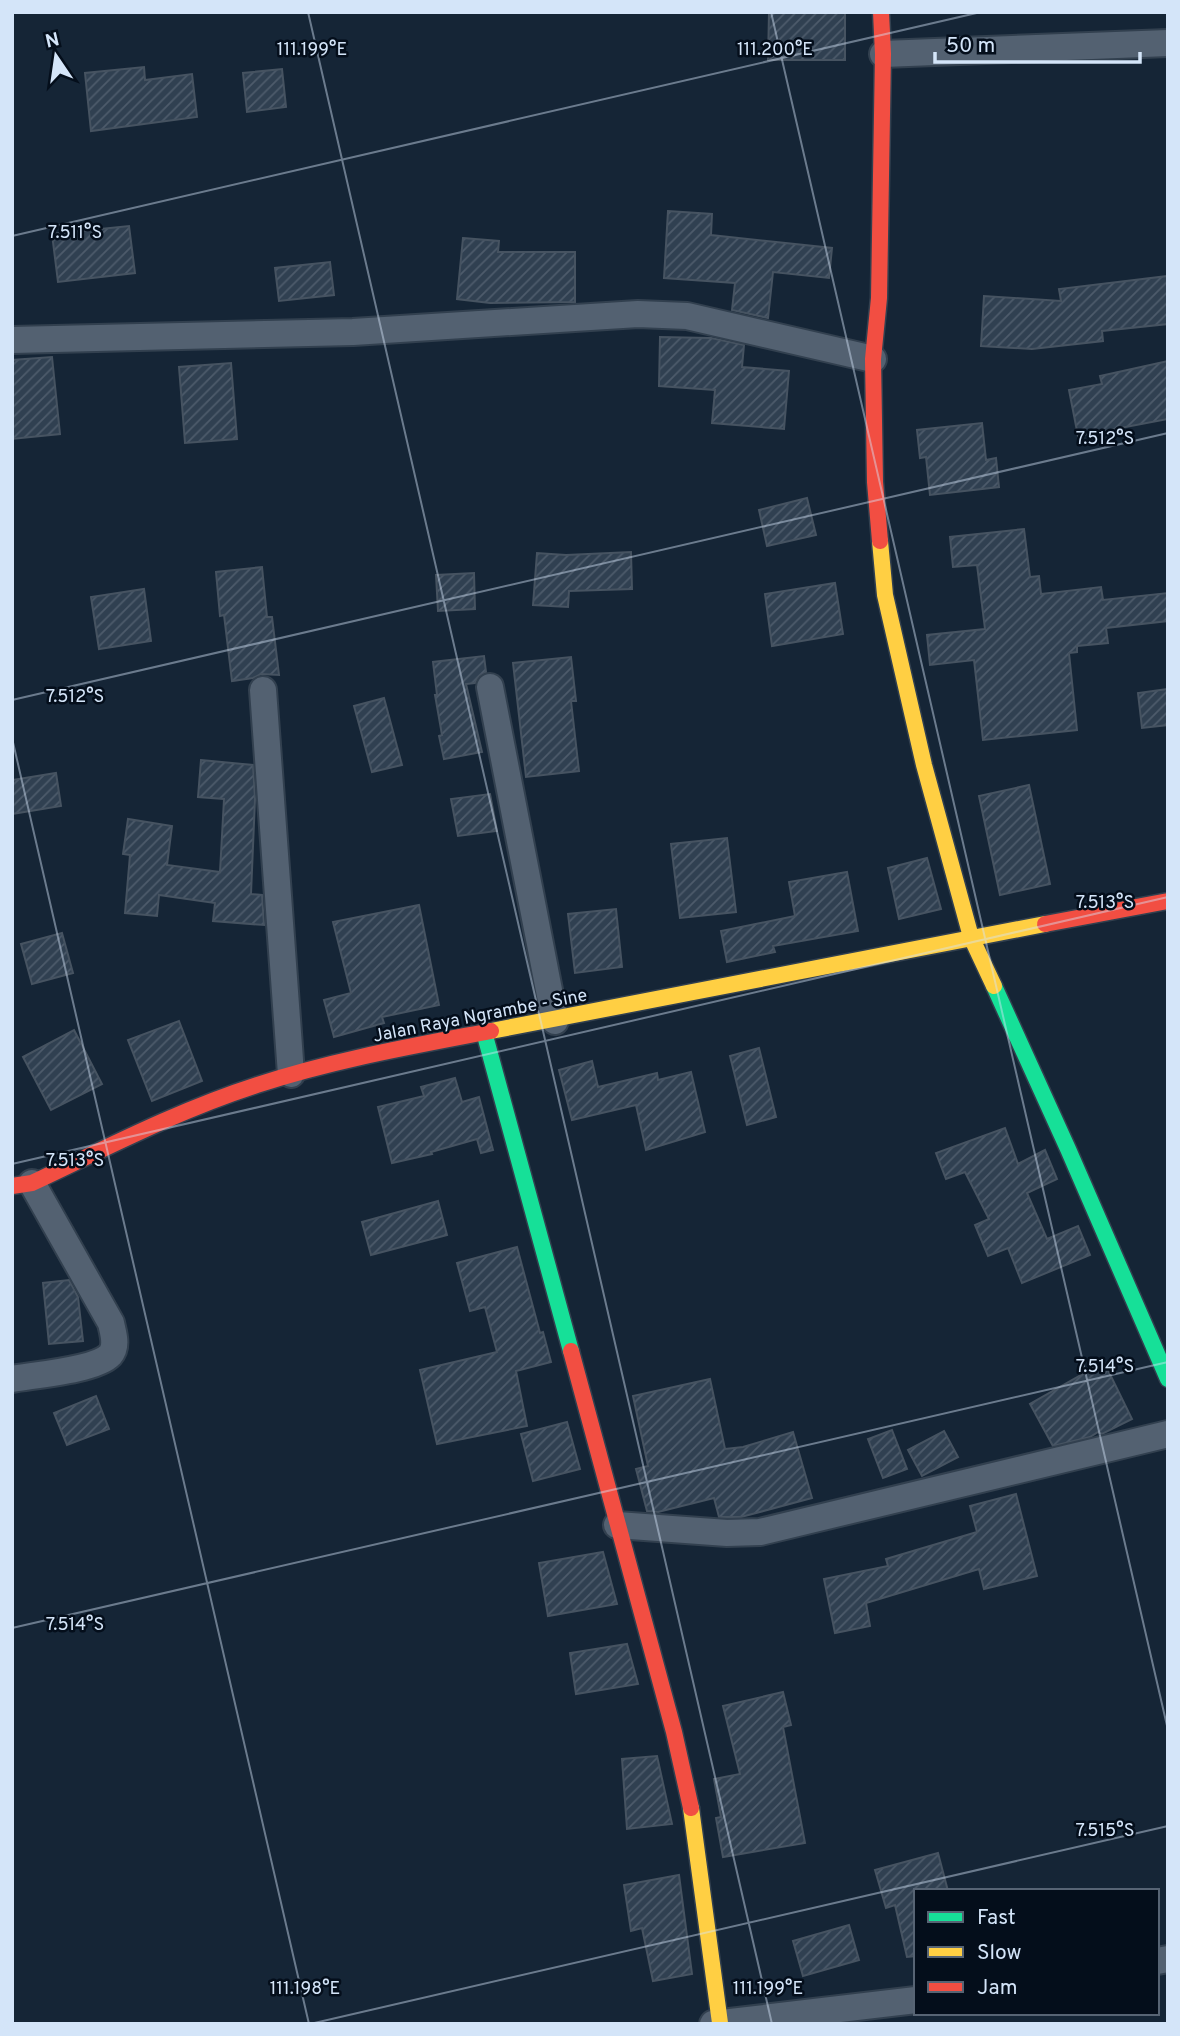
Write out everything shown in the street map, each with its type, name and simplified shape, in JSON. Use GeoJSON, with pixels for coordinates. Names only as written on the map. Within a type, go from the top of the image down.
{"type":"FeatureCollection","features":[{"type":"Feature","properties":{"kind":"street"},"geometry":{"type":"LineString","coordinates":[[881,12],[883,54],[879,298],[873,359],[875,482],[885,596],[925,765],[971,937],[1068,1149],[1168,1379]]}},
{"type":"Feature","properties":{"kind":"street"},"geometry":{"type":"LineString","coordinates":[[883,54],[1168,43]]}},
{"type":"Feature","properties":{"kind":"street"},"geometry":{"type":"LineString","coordinates":[[12,340],[353,332],[638,314],[687,316],[873,359]]}},
{"type":"Feature","properties":{"kind":"street"},"geometry":{"type":"LineString","coordinates":[[490,687],[555,1021]]}},
{"type":"Feature","properties":{"kind":"street"},"geometry":{"type":"LineString","coordinates":[[263,690],[291,1074]]}},
{"type":"Feature","properties":{"kind":"street","name":"Jalan Raya Ngrambe - Sine"},"geometry":{"type":"LineString","coordinates":[[22,1184],[197,1107],[291,1074],[484,1032],[555,1021],[971,937],[1168,901]]}},
{"type":"Feature","properties":{"kind":"street"},"geometry":{"type":"LineString","coordinates":[[484,1032],[674,1732],[694,1821],[717,2023],[913,2009]]}},
{"type":"Feature","properties":{"kind":"street"},"geometry":{"type":"LineString","coordinates":[[12,1379],[91,1366],[110,1355],[115,1341],[111,1323],[22,1184]]}},
{"type":"Feature","properties":{"kind":"street"},"geometry":{"type":"LineString","coordinates":[[617,1525],[727,1533],[760,1532],[1168,1434]]}},
{"type":"Feature","properties":{"kind":"building"},"geometry":{"type":"Polygon","coordinates":[[[769,12],[845,12],[845,60],[768,60],[769,12]]]}},
{"type":"Feature","properties":{"kind":"building"},"geometry":{"type":"Polygon","coordinates":[[[144,67],[145,80],[192,74],[197,117],[91,131],[85,73],[144,67]]]}},
{"type":"Feature","properties":{"kind":"building"},"geometry":{"type":"Polygon","coordinates":[[[282,69],[286,107],[247,112],[243,73],[282,69]]]}},
{"type":"Feature","properties":{"kind":"building"},"geometry":{"type":"Polygon","coordinates":[[[668,211],[712,214],[711,235],[832,248],[829,278],[773,272],[768,318],[732,310],[735,283],[664,278],[668,211]]]}},
{"type":"Feature","properties":{"kind":"building"},"geometry":{"type":"Polygon","coordinates":[[[129,226],[135,273],[58,282],[52,234],[129,226]]]}},
{"type":"Feature","properties":{"kind":"building"},"geometry":{"type":"Polygon","coordinates":[[[463,238],[499,241],[498,252],[575,252],[575,302],[490,303],[457,299],[463,238]]]}},
{"type":"Feature","properties":{"kind":"building"},"geometry":{"type":"Polygon","coordinates":[[[330,262],[334,295],[279,301],[275,268],[330,262]]]}},
{"type":"Feature","properties":{"kind":"building"},"geometry":{"type":"Polygon","coordinates":[[[1168,276],[1168,324],[1102,331],[1103,341],[1032,349],[981,346],[984,296],[1061,301],[1059,289],[1168,276]]]}},
{"type":"Feature","properties":{"kind":"building"},"geometry":{"type":"Polygon","coordinates":[[[660,337],[711,338],[744,345],[742,367],[789,371],[784,429],[712,423],[715,390],[659,386],[660,337]]]}},
{"type":"Feature","properties":{"kind":"building"},"geometry":{"type":"Polygon","coordinates":[[[52,357],[60,434],[12,439],[12,360],[52,357]]]}},
{"type":"Feature","properties":{"kind":"building"},"geometry":{"type":"Polygon","coordinates":[[[1168,361],[1168,419],[1078,436],[1069,390],[1102,384],[1100,376],[1168,361]]]}},
{"type":"Feature","properties":{"kind":"building"},"geometry":{"type":"Polygon","coordinates":[[[231,363],[237,439],[185,443],[179,367],[231,363]]]}},
{"type":"Feature","properties":{"kind":"building"},"geometry":{"type":"Polygon","coordinates":[[[982,423],[986,460],[996,458],[999,487],[930,495],[926,457],[920,458],[917,430],[982,423]]]}},
{"type":"Feature","properties":{"kind":"building"},"geometry":{"type":"Polygon","coordinates":[[[807,498],[816,535],[767,546],[759,510],[807,498]]]}},
{"type":"Feature","properties":{"kind":"building"},"geometry":{"type":"Polygon","coordinates":[[[1024,529],[1030,577],[1039,576],[1041,594],[1101,587],[1103,600],[1168,593],[1168,621],[1106,628],[1108,643],[1077,646],[1077,652],[1069,653],[1077,730],[983,740],[974,660],[930,665],[927,635],[985,629],[977,565],[953,567],[950,537],[1024,529]]]}},
{"type":"Feature","properties":{"kind":"building"},"geometry":{"type":"Polygon","coordinates":[[[631,552],[632,589],[569,591],[568,607],[533,605],[537,553],[566,555],[631,552]]]}},
{"type":"Feature","properties":{"kind":"building"},"geometry":{"type":"Polygon","coordinates":[[[262,567],[267,617],[272,617],[279,675],[261,674],[232,681],[224,615],[220,616],[216,572],[262,567]]]}},
{"type":"Feature","properties":{"kind":"building"},"geometry":{"type":"Polygon","coordinates":[[[474,573],[475,609],[438,611],[436,575],[474,573]]]}},
{"type":"Feature","properties":{"kind":"building"},"geometry":{"type":"Polygon","coordinates":[[[835,583],[843,634],[772,646],[765,594],[835,583]]]}},
{"type":"Feature","properties":{"kind":"building"},"geometry":{"type":"Polygon","coordinates":[[[144,589],[151,641],[99,649],[91,597],[144,589]]]}},
{"type":"Feature","properties":{"kind":"building"},"geometry":{"type":"Polygon","coordinates":[[[484,656],[486,672],[479,676],[475,683],[466,684],[482,752],[444,759],[439,736],[442,735],[433,662],[484,656]]]}},
{"type":"Feature","properties":{"kind":"building"},"geometry":{"type":"Polygon","coordinates":[[[571,657],[576,701],[571,701],[579,771],[526,777],[513,663],[571,657]]]}},
{"type":"Feature","properties":{"kind":"building"},"geometry":{"type":"Polygon","coordinates":[[[1168,689],[1168,725],[1142,728],[1138,693],[1168,689]]]}},
{"type":"Feature","properties":{"kind":"building"},"geometry":{"type":"Polygon","coordinates":[[[384,698],[402,765],[372,772],[354,706],[384,698]]]}},
{"type":"Feature","properties":{"kind":"building"},"geometry":{"type":"Polygon","coordinates":[[[201,760],[253,765],[255,799],[251,894],[262,895],[264,925],[213,921],[215,903],[159,895],[157,916],[125,913],[130,855],[123,854],[128,819],[172,826],[167,865],[220,872],[224,799],[198,797],[201,760]]]}},
{"type":"Feature","properties":{"kind":"building"},"geometry":{"type":"Polygon","coordinates":[[[56,773],[61,806],[12,814],[12,780],[56,773]]]}},
{"type":"Feature","properties":{"kind":"building"},"geometry":{"type":"Polygon","coordinates":[[[1029,785],[1050,884],[1000,895],[979,796],[1029,785]]]}},
{"type":"Feature","properties":{"kind":"building"},"geometry":{"type":"Polygon","coordinates":[[[490,794],[497,831],[458,836],[451,799],[490,794]]]}},
{"type":"Feature","properties":{"kind":"building"},"geometry":{"type":"Polygon","coordinates":[[[727,838],[736,912],[680,918],[671,844],[727,838]]]}},
{"type":"Feature","properties":{"kind":"building"},"geometry":{"type":"Polygon","coordinates":[[[927,858],[941,909],[899,919],[888,868],[927,858]]]}},
{"type":"Feature","properties":{"kind":"building"},"geometry":{"type":"Polygon","coordinates":[[[847,872],[858,931],[773,946],[775,952],[727,962],[721,931],[795,916],[789,882],[847,872]]]}},
{"type":"Feature","properties":{"kind":"building"},"geometry":{"type":"Polygon","coordinates":[[[419,905],[439,1005],[382,1017],[384,1023],[334,1037],[324,1000],[351,993],[333,922],[419,905]]]}},
{"type":"Feature","properties":{"kind":"building"},"geometry":{"type":"Polygon","coordinates":[[[616,909],[622,967],[575,973],[568,914],[616,909]]]}},
{"type":"Feature","properties":{"kind":"building"},"geometry":{"type":"Polygon","coordinates":[[[62,933],[73,973],[32,984],[21,944],[62,933]]]}},
{"type":"Feature","properties":{"kind":"building"},"geometry":{"type":"Polygon","coordinates":[[[179,1021],[202,1081],[152,1101],[128,1040],[179,1021]]]}},
{"type":"Feature","properties":{"kind":"building"},"geometry":{"type":"Polygon","coordinates":[[[74,1030],[102,1084],[51,1110],[23,1057],[74,1030]]]}},
{"type":"Feature","properties":{"kind":"building"},"geometry":{"type":"Polygon","coordinates":[[[759,1048],[776,1117],[747,1125],[730,1056],[759,1048]]]}},
{"type":"Feature","properties":{"kind":"building"},"geometry":{"type":"Polygon","coordinates":[[[592,1061],[598,1087],[657,1073],[658,1080],[691,1072],[705,1132],[646,1150],[636,1105],[572,1120],[559,1070],[592,1061]]]}},
{"type":"Feature","properties":{"kind":"building"},"geometry":{"type":"Polygon","coordinates":[[[455,1078],[462,1102],[479,1097],[493,1150],[481,1153],[477,1139],[431,1152],[432,1154],[392,1163],[378,1107],[424,1096],[421,1087],[455,1078]]]}},
{"type":"Feature","properties":{"kind":"building"},"geometry":{"type":"Polygon","coordinates":[[[1005,1128],[1018,1164],[1045,1150],[1057,1179],[1027,1193],[1047,1239],[1078,1226],[1090,1255],[1022,1283],[1008,1248],[988,1256],[975,1225],[989,1219],[965,1172],[946,1179],[936,1153],[1005,1128]]]}},
{"type":"Feature","properties":{"kind":"building"},"geometry":{"type":"Polygon","coordinates":[[[438,1201],[447,1235],[371,1255],[362,1222],[438,1201]]]}},
{"type":"Feature","properties":{"kind":"building"},"geometry":{"type":"Polygon","coordinates":[[[517,1247],[540,1333],[543,1332],[551,1362],[516,1371],[527,1426],[437,1444],[420,1370],[497,1352],[485,1307],[470,1311],[457,1263],[517,1247]]]}},
{"type":"Feature","properties":{"kind":"building"},"geometry":{"type":"Polygon","coordinates":[[[69,1280],[78,1297],[83,1341],[49,1344],[43,1283],[69,1280]]]}},
{"type":"Feature","properties":{"kind":"building"},"geometry":{"type":"Polygon","coordinates":[[[1104,1362],[1132,1419],[1102,1434],[1098,1432],[1090,1437],[1053,1446],[1030,1404],[1104,1362]]]}},
{"type":"Feature","properties":{"kind":"building"},"geometry":{"type":"Polygon","coordinates":[[[710,1379],[725,1449],[743,1447],[793,1432],[812,1498],[741,1517],[719,1517],[714,1498],[658,1512],[647,1511],[636,1469],[648,1466],[633,1396],[710,1379]]]}},
{"type":"Feature","properties":{"kind":"building"},"geometry":{"type":"Polygon","coordinates":[[[96,1396],[109,1429],[67,1445],[54,1413],[96,1396]]]}},
{"type":"Feature","properties":{"kind":"building"},"geometry":{"type":"Polygon","coordinates":[[[567,1422],[580,1469],[533,1481],[521,1434],[567,1422]]]}},
{"type":"Feature","properties":{"kind":"building"},"geometry":{"type":"Polygon","coordinates":[[[892,1430],[907,1469],[883,1478],[868,1439],[892,1430]]]}},
{"type":"Feature","properties":{"kind":"building"},"geometry":{"type":"Polygon","coordinates":[[[944,1431],[958,1457],[922,1476],[908,1450],[944,1431]]]}},
{"type":"Feature","properties":{"kind":"building"},"geometry":{"type":"Polygon","coordinates":[[[1016,1494],[1037,1576],[984,1589],[979,1569],[866,1603],[870,1626],[835,1633],[824,1579],[888,1566],[886,1559],[977,1532],[970,1506],[1016,1494]]]}},
{"type":"Feature","properties":{"kind":"building"},"geometry":{"type":"Polygon","coordinates":[[[603,1552],[617,1604],[548,1616],[539,1563],[603,1552]]]}},
{"type":"Feature","properties":{"kind":"building"},"geometry":{"type":"Polygon","coordinates":[[[627,1644],[638,1684],[576,1694],[570,1653],[627,1644]]]}},
{"type":"Feature","properties":{"kind":"building"},"geometry":{"type":"Polygon","coordinates":[[[783,1692],[791,1725],[783,1727],[805,1843],[723,1857],[716,1818],[721,1817],[714,1779],[740,1774],[723,1706],[783,1692]]]}},
{"type":"Feature","properties":{"kind":"building"},"geometry":{"type":"Polygon","coordinates":[[[657,1756],[672,1824],[627,1829],[622,1759],[657,1756]]]}},
{"type":"Feature","properties":{"kind":"building"},"geometry":{"type":"Polygon","coordinates":[[[938,1853],[947,1889],[914,1889],[914,1956],[907,1957],[895,1905],[886,1908],[875,1870],[938,1853]]]}},
{"type":"Feature","properties":{"kind":"building"},"geometry":{"type":"Polygon","coordinates":[[[679,1875],[692,1974],[653,1981],[642,1928],[631,1931],[624,1885],[679,1875]]]}},
{"type":"Feature","properties":{"kind":"building"},"geometry":{"type":"Polygon","coordinates":[[[849,1925],[859,1960],[803,1976],[793,1941],[849,1925]]]}},
{"type":"Feature","properties":{"kind":"traffic: fast"},"geometry":{"type":"LineString","coordinates":[[994,986],[1168,1379]]}},
{"type":"Feature","properties":{"kind":"traffic: fast"},"geometry":{"type":"LineString","coordinates":[[484,1032],[571,1351]]}},
{"type":"Feature","properties":{"kind":"traffic: slow"},"geometry":{"type":"LineString","coordinates":[[880,541],[885,595],[924,765],[971,937],[994,986]]}},
{"type":"Feature","properties":{"kind":"traffic: slow"},"geometry":{"type":"LineString","coordinates":[[491,1031],[1045,924]]}},
{"type":"Feature","properties":{"kind":"traffic: slow"},"geometry":{"type":"LineString","coordinates":[[691,1808],[720,2023]]}},
{"type":"Feature","properties":{"kind":"traffic: jam"},"geometry":{"type":"LineString","coordinates":[[880,541],[875,482],[873,359],[879,298],[883,54],[881,12]]}},
{"type":"Feature","properties":{"kind":"traffic: jam"},"geometry":{"type":"LineString","coordinates":[[1045,924],[1168,901]]}},
{"type":"Feature","properties":{"kind":"traffic: jam"},"geometry":{"type":"LineString","coordinates":[[12,1186],[32,1183],[171,1118],[257,1085],[344,1061],[491,1031]]}},
{"type":"Feature","properties":{"kind":"traffic: jam"},"geometry":{"type":"LineString","coordinates":[[571,1351],[674,1732],[691,1808]]}}]}
